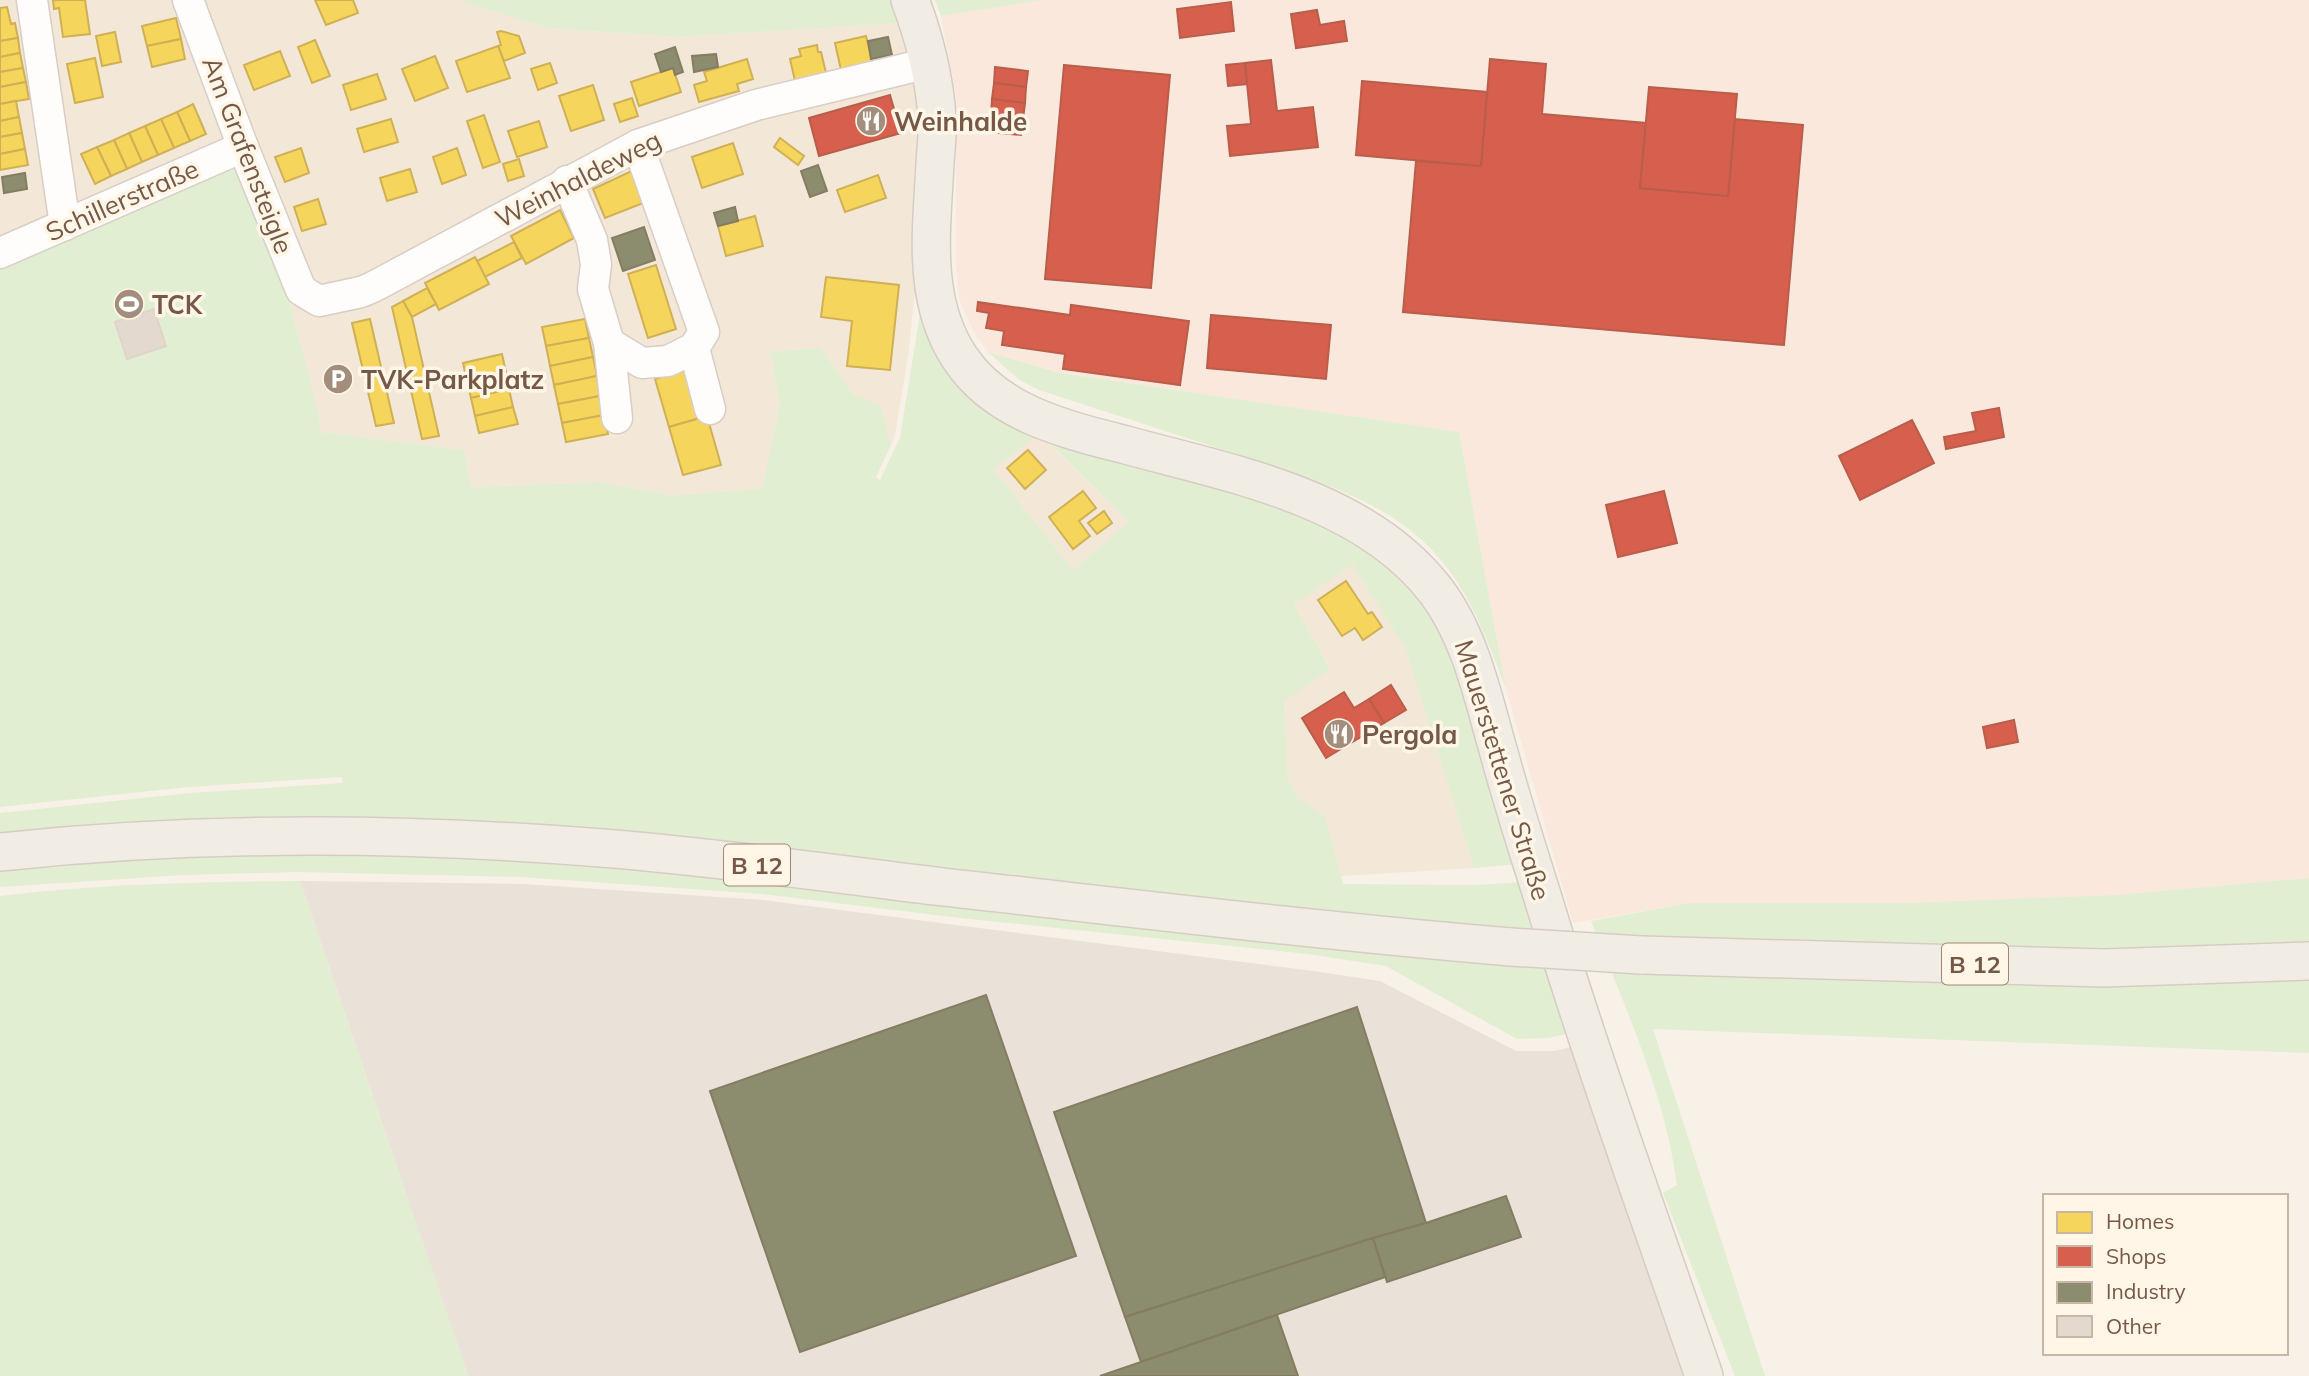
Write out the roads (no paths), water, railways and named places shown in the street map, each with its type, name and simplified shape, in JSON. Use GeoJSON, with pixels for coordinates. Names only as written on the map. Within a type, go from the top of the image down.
{"type":"FeatureCollection","features":[{"type":"Feature","properties":{"kind":"main road","name":"Mauerstettener Straße"},"geometry":{"type":"LineString","coordinates":[[910,0],[929,63],[938,120],[931,272],[939,315],[959,357],[977,379],[1003,401],[1049,424],[1254,479],[1340,514],[1381,538],[1418,570],[1438,594],[1457,624],[1481,687],[1559,950],[1704,1376]]}},
{"type":"Feature","properties":{"kind":"main road","name":"B 12"},"geometry":{"type":"LineString","coordinates":[[0,852],[212,838],[479,840],[576,846],[1336,932],[1511,947],[1641,955],[2104,968],[2309,961]]}},
{"type":"Feature","properties":{"kind":"street"},"geometry":{"type":"LineString","coordinates":[[32,0],[65,225]]}},
{"type":"Feature","properties":{"kind":"street","name":"Am Grafensteigle"},"geometry":{"type":"LineString","coordinates":[[188,0],[243,147],[301,290],[319,301]]}},
{"type":"Feature","properties":{"kind":"street","name":"Weinhaldeweg"},"geometry":{"type":"LineString","coordinates":[[319,301],[373,287],[638,145],[757,106],[929,63]]}},
{"type":"Feature","properties":{"kind":"street"},"geometry":{"type":"LineString","coordinates":[[609,343],[642,363],[668,361],[694,348],[704,332],[638,145]]}},
{"type":"Feature","properties":{"kind":"street","name":"Schillerstraße"},"geometry":{"type":"LineString","coordinates":[[0,253],[243,147]]}},
{"type":"Feature","properties":{"kind":"street"},"geometry":{"type":"LineString","coordinates":[[568,181],[592,240],[596,264],[593,289],[609,343],[617,418]]}},
{"type":"Feature","properties":{"kind":"street"},"geometry":{"type":"LineString","coordinates":[[694,348],[710,409]]}},
{"type":"Feature","properties":{"kind":"place","name":"Weinhalde"},"geometry":{"type":"Point","coordinates":[871,121]}},
{"type":"Feature","properties":{"kind":"place","name":"TCK"},"geometry":{"type":"Point","coordinates":[129,304]}},
{"type":"Feature","properties":{"kind":"place","name":"TVK-Parkplatz"},"geometry":{"type":"Point","coordinates":[338,379]}},
{"type":"Feature","properties":{"kind":"place","name":"Pergola"},"geometry":{"type":"Point","coordinates":[1339,734]}}]}
